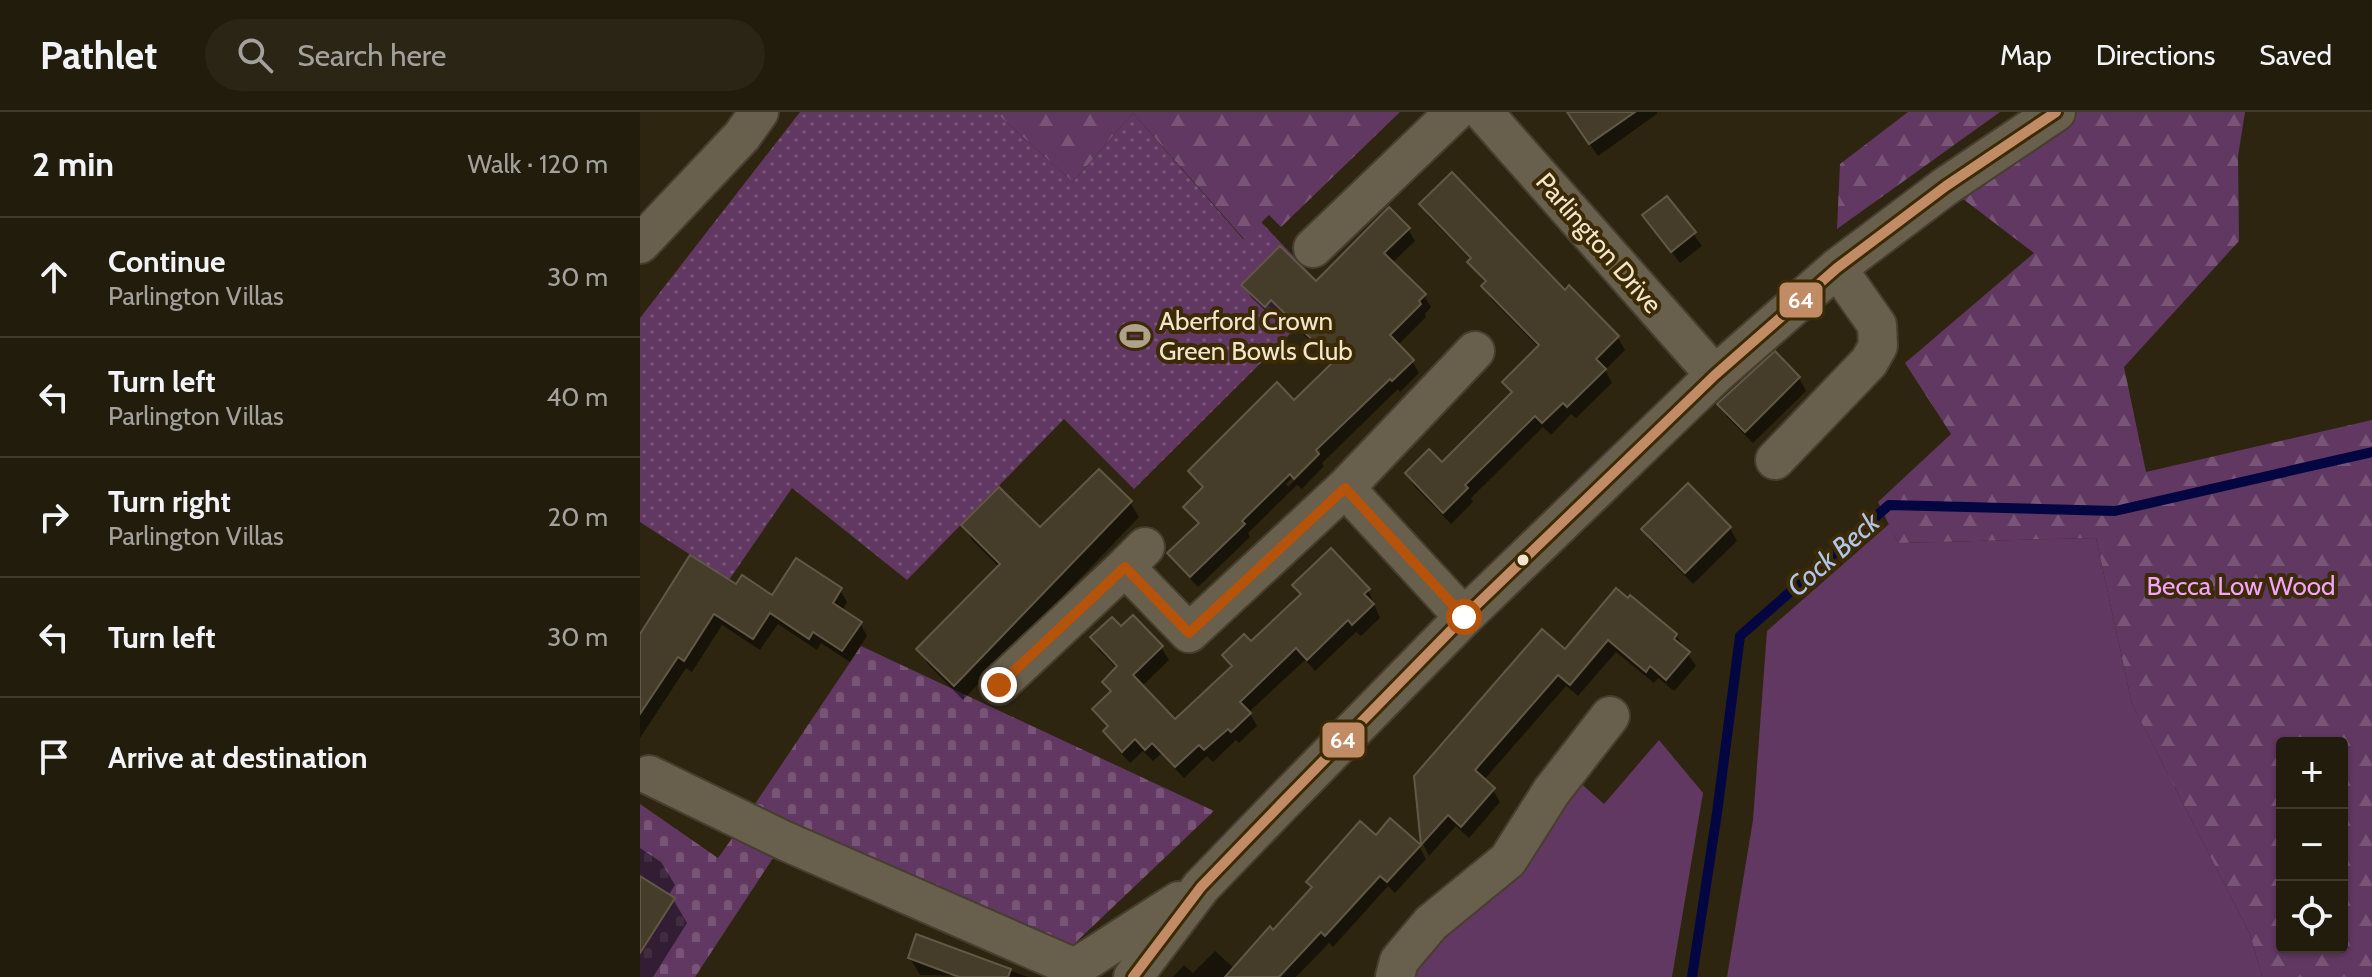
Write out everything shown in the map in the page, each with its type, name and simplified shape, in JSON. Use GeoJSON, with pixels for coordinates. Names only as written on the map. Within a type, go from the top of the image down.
{"type":"FeatureCollection","features":[{"type":"Feature","properties":{"kind":"street"},"geometry":{"type":"LineString","coordinates":[[640,244],[742,136],[759,112]]}},
{"type":"Feature","properties":{"kind":"street"},"geometry":{"type":"LineString","coordinates":[[1313,248],[1455,112]]}},
{"type":"Feature","properties":{"kind":"street","name":"Parlington Drive"},"geometry":{"type":"LineString","coordinates":[[1483,112],[1715,375]]}},
{"type":"Feature","properties":{"kind":"street"},"geometry":{"type":"LineString","coordinates":[[1133,977],[1201,887],[1464,617],[1715,375],[1837,268],[1946,186],[2056,112]]}},
{"type":"Feature","properties":{"kind":"street"},"geometry":{"type":"LineString","coordinates":[[1775,460],[1869,362],[1878,346],[1877,325],[1837,268]]}},
{"type":"Feature","properties":{"kind":"street"},"geometry":{"type":"LineString","coordinates":[[999,685],[1135,557],[1189,633],[1345,488],[1475,351]]}},
{"type":"Feature","properties":{"kind":"street"},"geometry":{"type":"LineString","coordinates":[[1345,488],[1464,617]]}},
{"type":"Feature","properties":{"kind":"street"},"geometry":{"type":"LineString","coordinates":[[1395,977],[1399,961],[1431,923],[1508,860],[1551,792],[1610,716]]}},
{"type":"Feature","properties":{"kind":"street"},"geometry":{"type":"LineString","coordinates":[[649,775],[1067,972],[1201,887]]}},
{"type":"Feature","properties":{"kind":"green space"},"geometry":{"type":"Polygon","coordinates":[[[800,112],[995,112],[1073,182],[1133,113],[1243,239],[1261,222],[1317,281],[1280,317],[1293,331],[1134,489],[1064,419],[907,580],[792,488],[729,580],[640,522],[640,318],[800,112]]]}},
{"type":"Feature","properties":{"kind":"green space"},"geometry":{"type":"Polygon","coordinates":[[[995,112],[1400,112],[1281,227],[1269,215],[1244,239],[1133,113],[1073,182],[995,112]]]}},
{"type":"Feature","properties":{"kind":"green space"},"geometry":{"type":"Polygon","coordinates":[[[1908,112],[2000,112],[1837,229],[1840,164],[1908,112]]]}},
{"type":"Feature","properties":{"kind":"green space","name":"Becca Low Wood"},"geometry":{"type":"Polygon","coordinates":[[[2056,112],[2245,112],[2238,156],[2239,241],[2124,367],[2146,472],[2372,420],[2372,977],[2262,977],[2250,934],[2132,704],[2096,538],[1898,543],[1878,502],[1951,434],[1905,363],[2034,253],[1946,186],[2056,112]]]}},
{"type":"Feature","properties":{"kind":"green space"},"geometry":{"type":"Polygon","coordinates":[[[1889,524],[1898,543],[2096,538],[2132,704],[2250,934],[2262,977],[1727,977],[1753,820],[1767,631],[1889,524]]]}},
{"type":"Feature","properties":{"kind":"green space"},"geometry":{"type":"Polygon","coordinates":[[[861,646],[1214,811],[1073,945],[751,810],[861,646]]]}},
{"type":"Feature","properties":{"kind":"green space"},"geometry":{"type":"Polygon","coordinates":[[[1659,740],[1703,793],[1672,977],[1415,977],[1426,954],[1575,778],[1604,804],[1659,740]]]}},
{"type":"Feature","properties":{"kind":"green space"},"geometry":{"type":"Polygon","coordinates":[[[640,804],[718,858],[738,830],[777,852],[695,977],[640,977],[640,804]]]}},
{"type":"Feature","properties":{"kind":"building"},"geometry":{"type":"Polygon","coordinates":[[[1567,112],[1635,112],[1589,144],[1567,112]]]}},
{"type":"Feature","properties":{"kind":"building"},"geometry":{"type":"Polygon","coordinates":[[[1452,172],[1565,290],[1569,285],[1619,336],[1596,359],[1606,369],[1567,407],[1563,403],[1542,423],[1535,416],[1465,485],[1468,488],[1443,513],[1405,473],[1429,449],[1442,462],[1512,392],[1502,382],[1539,345],[1481,286],[1486,281],[1467,262],[1471,258],[1419,204],[1452,172]]]}},
{"type":"Feature","properties":{"kind":"building"},"geometry":{"type":"Polygon","coordinates":[[[1667,196],[1696,232],[1671,252],[1642,215],[1667,196]]]}},
{"type":"Feature","properties":{"kind":"building"},"geometry":{"type":"Polygon","coordinates":[[[1389,207],[1410,228],[1384,253],[1426,294],[1419,301],[1421,304],[1390,335],[1414,360],[1316,450],[1319,454],[1294,479],[1290,474],[1242,521],[1245,524],[1190,577],[1167,553],[1199,523],[1183,507],[1203,487],[1188,471],[1277,382],[1294,400],[1332,363],[1331,358],[1271,300],[1265,307],[1241,285],[1280,246],[1316,281],[1389,207]]]}},
{"type":"Feature","properties":{"kind":"building"},"geometry":{"type":"Polygon","coordinates":[[[1775,351],[1800,377],[1745,432],[1717,404],[1775,351]]]}},
{"type":"Feature","properties":{"kind":"building"},"geometry":{"type":"Polygon","coordinates":[[[1099,469],[1132,501],[954,686],[916,649],[1000,564],[961,525],[999,487],[1040,527],[1099,469]]]}},
{"type":"Feature","properties":{"kind":"building"},"geometry":{"type":"Polygon","coordinates":[[[1688,483],[1731,527],[1685,573],[1641,529],[1688,483]]]}},
{"type":"Feature","properties":{"kind":"building"},"geometry":{"type":"Polygon","coordinates":[[[1331,548],[1370,589],[1364,594],[1374,604],[1352,625],[1348,620],[1307,660],[1296,648],[1240,702],[1251,713],[1231,732],[1228,729],[1204,750],[1199,745],[1175,767],[1152,743],[1145,750],[1135,739],[1122,752],[1103,731],[1108,726],[1092,709],[1111,691],[1102,682],[1117,666],[1090,637],[1112,617],[1121,626],[1133,615],[1163,646],[1133,675],[1175,719],[1232,666],[1222,655],[1244,634],[1251,641],[1301,594],[1292,585],[1331,548]]]}},
{"type":"Feature","properties":{"kind":"building"},"geometry":{"type":"Polygon","coordinates":[[[690,555],[736,584],[742,575],[772,595],[796,558],[842,588],[833,603],[862,622],[842,651],[813,632],[809,639],[770,613],[753,639],[714,614],[684,661],[678,657],[640,714],[640,634],[690,555]]]}},
{"type":"Feature","properties":{"kind":"building"},"geometry":{"type":"Polygon","coordinates":[[[1616,588],[1628,598],[1630,595],[1677,634],[1674,639],[1690,652],[1666,680],[1650,666],[1646,672],[1608,640],[1570,685],[1558,675],[1475,770],[1495,788],[1461,827],[1448,815],[1421,845],[1414,776],[1542,629],[1565,649],[1616,588]]]}},
{"type":"Feature","properties":{"kind":"building"},"geometry":{"type":"Polygon","coordinates":[[[1390,818],[1421,845],[1387,882],[1380,876],[1325,936],[1321,932],[1279,977],[1225,977],[1270,926],[1273,930],[1312,887],[1306,882],[1360,821],[1376,835],[1390,818]]]}},
{"type":"Feature","properties":{"kind":"building"},"geometry":{"type":"Polygon","coordinates":[[[640,876],[675,898],[640,953],[640,876]]]}},
{"type":"Feature","properties":{"kind":"building"},"geometry":{"type":"Polygon","coordinates":[[[916,934],[1011,969],[1008,977],[959,977],[908,958],[916,934]]]}},
{"type":"Feature","properties":{"kind":"waterway","name":"Cock Beck"},"geometry":{"type":"LineString","coordinates":[[1692,977],[1740,636],[1889,505],[2115,511],[2372,452]]}},
{"type":"Feature","properties":{"kind":"transit line","name":"64"},"geometry":{"type":"LineString","coordinates":[[1133,977],[1201,887],[1282,803],[1464,617],[1715,375],[1837,268],[1946,186],[2056,112]]}},
{"type":"Feature","properties":{"kind":"place","name":"Aberford Crown Green Bowls Club"},"geometry":{"type":"Point","coordinates":[1135,336]}},
{"type":"Feature","properties":{"kind":"route"},"geometry":{"type":"LineString","coordinates":[[999,685],[1125,567],[1189,633],[1345,488],[1464,617]]}}]}
